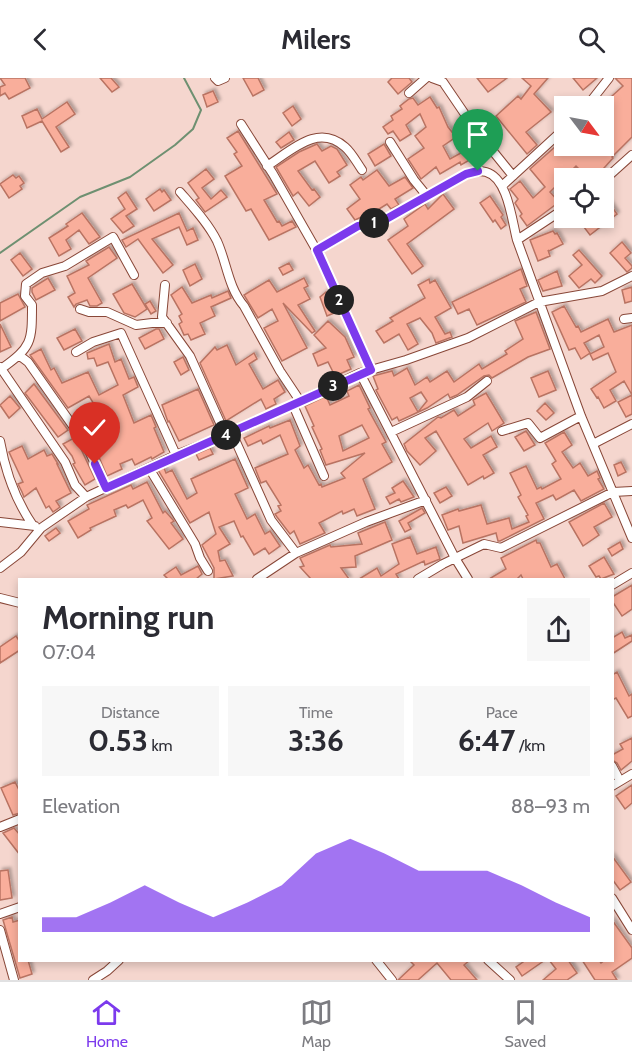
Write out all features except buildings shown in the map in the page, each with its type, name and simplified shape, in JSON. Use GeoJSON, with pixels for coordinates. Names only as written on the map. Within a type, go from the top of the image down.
{"type":"FeatureCollection","features":[{"type":"Feature","properties":{"kind":"street"},"geometry":{"type":"LineString","coordinates":[[215,78],[218,81],[225,78]]}},
{"type":"Feature","properties":{"kind":"street"},"geometry":{"type":"LineString","coordinates":[[409,93],[426,78]]}},
{"type":"Feature","properties":{"kind":"street"},"geometry":{"type":"LineString","coordinates":[[432,78],[443,82],[475,129],[513,176]]}},
{"type":"Feature","properties":{"kind":"street"},"geometry":{"type":"LineString","coordinates":[[595,96],[609,78]]}},
{"type":"Feature","properties":{"kind":"street"},"geometry":{"type":"LineString","coordinates":[[241,124],[317,250],[371,370]]}},
{"type":"Feature","properties":{"kind":"street"},"geometry":{"type":"LineString","coordinates":[[267,166],[312,137],[330,137],[345,148],[362,170]]}},
{"type":"Feature","properties":{"kind":"street"},"geometry":{"type":"LineString","coordinates":[[503,185],[554,138]]}},
{"type":"Feature","properties":{"kind":"street"},"geometry":{"type":"LineString","coordinates":[[390,142],[427,196]]}},
{"type":"Feature","properties":{"kind":"street"},"geometry":{"type":"LineString","coordinates":[[614,171],[632,155]]}},
{"type":"Feature","properties":{"kind":"street"},"geometry":{"type":"LineString","coordinates":[[317,250],[358,226],[379,223],[466,174],[478,171],[489,172],[503,185],[517,240],[539,302],[581,416],[632,538]]}},
{"type":"Feature","properties":{"kind":"street"},"geometry":{"type":"LineString","coordinates":[[180,192],[200,216],[217,242],[229,281],[237,298],[244,306],[297,403],[324,476]]}},
{"type":"Feature","properties":{"kind":"street"},"geometry":{"type":"LineString","coordinates":[[517,240],[554,216]]}},
{"type":"Feature","properties":{"kind":"street"},"geometry":{"type":"LineString","coordinates":[[86,496],[75,485],[65,462],[1,368],[23,354],[32,333],[32,305],[25,296],[26,284],[42,273],[65,266],[112,237],[134,275]]}},
{"type":"Feature","properties":{"kind":"street"},"geometry":{"type":"LineString","coordinates":[[0,568],[21,552],[41,528],[86,496],[176,455],[232,433],[360,374],[468,338],[539,302],[602,291],[632,276]]}},
{"type":"Feature","properties":{"kind":"street"},"geometry":{"type":"LineString","coordinates":[[165,285],[162,317],[190,356],[222,427],[232,433],[271,519],[296,553]]}},
{"type":"Feature","properties":{"kind":"street"},"geometry":{"type":"LineString","coordinates":[[80,309],[89,312],[107,312],[136,325],[167,323]]}},
{"type":"Feature","properties":{"kind":"street"},"geometry":{"type":"LineString","coordinates":[[76,352],[93,342],[122,333],[176,455]]}},
{"type":"Feature","properties":{"kind":"street"},"geometry":{"type":"LineString","coordinates":[[20,356],[28,362],[87,446],[106,488]]}},
{"type":"Feature","properties":{"kind":"street"},"geometry":{"type":"LineString","coordinates":[[360,374],[467,578]]}},
{"type":"Feature","properties":{"kind":"street"},"geometry":{"type":"LineString","coordinates":[[391,432],[467,398],[487,381]]}},
{"type":"Feature","properties":{"kind":"street"},"geometry":{"type":"LineString","coordinates":[[501,431],[528,423],[540,438],[581,416]]}},
{"type":"Feature","properties":{"kind":"street"},"geometry":{"type":"LineString","coordinates":[[593,444],[632,424]]}},
{"type":"Feature","properties":{"kind":"street"},"geometry":{"type":"LineString","coordinates":[[0,441],[10,481],[32,524]]}},
{"type":"Feature","properties":{"kind":"street"},"geometry":{"type":"LineString","coordinates":[[149,468],[195,544],[208,571]]}},
{"type":"Feature","properties":{"kind":"street"},"geometry":{"type":"LineString","coordinates":[[420,578],[484,544],[501,548],[613,492],[632,491]]}},
{"type":"Feature","properties":{"kind":"street"},"geometry":{"type":"LineString","coordinates":[[258,578],[296,553],[366,522],[426,500]]}},
{"type":"Feature","properties":{"kind":"street"},"geometry":{"type":"LineString","coordinates":[[0,522],[32,524],[41,528]]}},
{"type":"Feature","properties":{"kind":"street"},"geometry":{"type":"LineString","coordinates":[[614,584],[632,573]]}},
{"type":"Feature","properties":{"kind":"street"},"geometry":{"type":"LineString","coordinates":[[0,598],[18,602]]}},
{"type":"Feature","properties":{"kind":"street"},"geometry":{"type":"LineString","coordinates":[[616,784],[632,774]]}},
{"type":"Feature","properties":{"kind":"street"},"geometry":{"type":"LineString","coordinates":[[0,827],[18,820]]}},
{"type":"Feature","properties":{"kind":"street"},"geometry":{"type":"LineString","coordinates":[[614,901],[632,930]]}},
{"type":"Feature","properties":{"kind":"street"},"geometry":{"type":"LineString","coordinates":[[0,914],[18,908]]}},
{"type":"Feature","properties":{"kind":"street"},"geometry":{"type":"LineString","coordinates":[[0,930],[14,980]]}},
{"type":"Feature","properties":{"kind":"street"},"geometry":{"type":"LineString","coordinates":[[93,980],[117,962]]}},
{"type":"Feature","properties":{"kind":"street"},"geometry":{"type":"LineString","coordinates":[[378,962],[392,980]]}},
{"type":"Feature","properties":{"kind":"street"},"geometry":{"type":"LineString","coordinates":[[491,962],[510,980]]}},
{"type":"Feature","properties":{"kind":"waterway"},"geometry":{"type":"LineString","coordinates":[[0,253],[80,197],[130,177],[175,145],[193,129],[201,110],[184,78]]}},
{"type":"Feature","properties":{"kind":"route"},"geometry":{"type":"LineString","coordinates":[[95,464],[106,488],[371,370],[317,250],[358,226],[379,223],[466,174],[478,171]]}}]}
